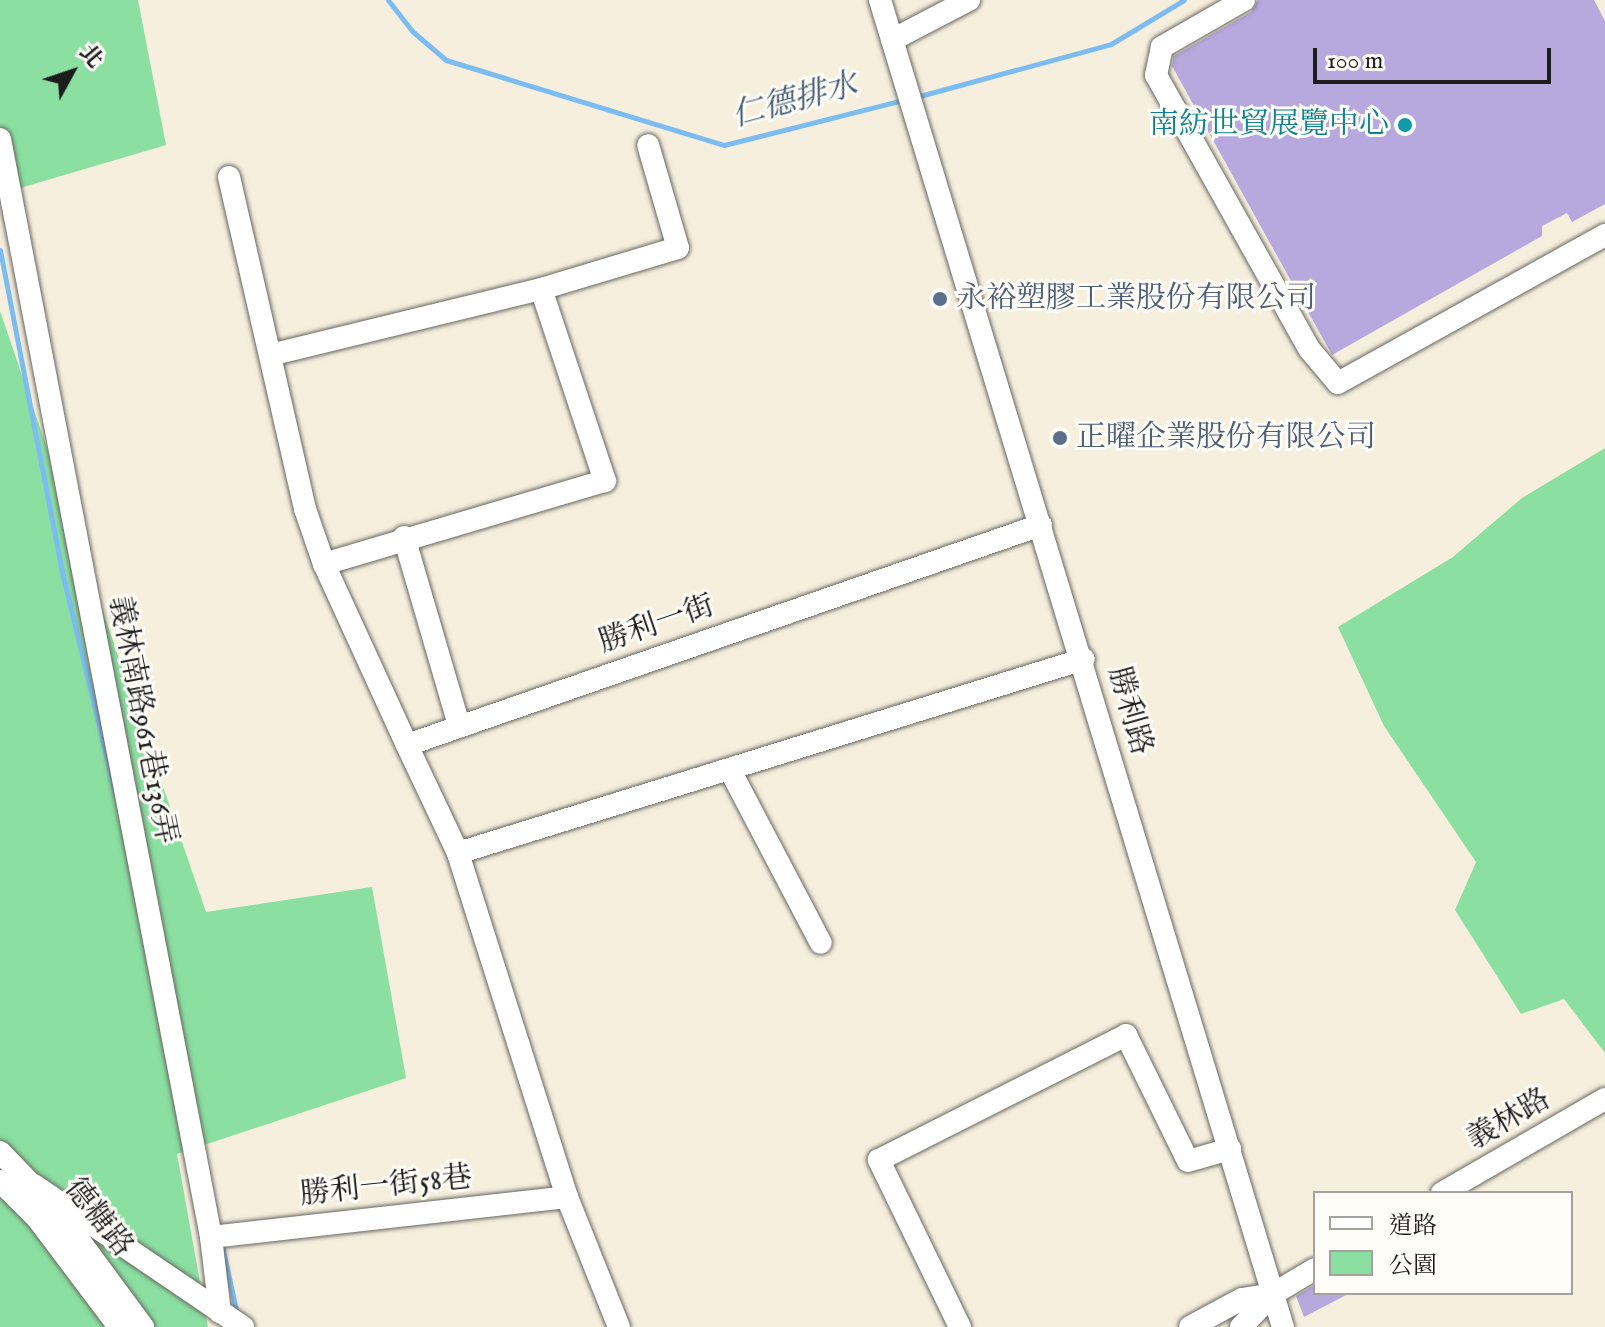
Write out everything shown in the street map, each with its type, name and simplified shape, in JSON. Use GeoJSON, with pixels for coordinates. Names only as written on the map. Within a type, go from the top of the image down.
{"type":"FeatureCollection","features":[{"type":"Feature","properties":{"kind":"street"},"geometry":{"type":"LineString","coordinates":[[880,0],[892,40],[969,0]]}},
{"type":"Feature","properties":{"kind":"street"},"geometry":{"type":"LineString","coordinates":[[1244,0],[1162,47],[1156,75],[1310,350],[1338,383],[1605,235]]}},
{"type":"Feature","properties":{"kind":"street","name":"勝利路"},"geometry":{"type":"LineString","coordinates":[[892,40],[1084,659],[1283,1327]]}},
{"type":"Feature","properties":{"kind":"street","name":"義林南路961巷136弄"},"geometry":{"type":"LineString","coordinates":[[0,139],[217,1237],[220,1312]]}},
{"type":"Feature","properties":{"kind":"street"},"geometry":{"type":"LineString","coordinates":[[270,355],[541,289],[678,248],[648,145]]}},
{"type":"Feature","properties":{"kind":"street"},"geometry":{"type":"LineString","coordinates":[[229,177],[305,509],[324,564],[458,853],[567,1197],[619,1327]]}},
{"type":"Feature","properties":{"kind":"street"},"geometry":{"type":"LineString","coordinates":[[324,564],[404,537],[605,481],[541,289]]}},
{"type":"Feature","properties":{"kind":"street","name":"勝利一街"},"geometry":{"type":"LineString","coordinates":[[407,745],[1041,525]]}},
{"type":"Feature","properties":{"kind":"street"},"geometry":{"type":"LineString","coordinates":[[404,537],[459,725]]}},
{"type":"Feature","properties":{"kind":"street"},"geometry":{"type":"LineString","coordinates":[[458,853],[1084,659]]}},
{"type":"Feature","properties":{"kind":"street"},"geometry":{"type":"LineString","coordinates":[[730,770],[821,943]]}},
{"type":"Feature","properties":{"kind":"street"},"geometry":{"type":"LineString","coordinates":[[960,1327],[879,1160],[1126,1035],[1188,1161],[1230,1149]]}},
{"type":"Feature","properties":{"kind":"street","name":"義林路"},"geometry":{"type":"LineString","coordinates":[[1445,1191],[1605,1099]]}},
{"type":"Feature","properties":{"kind":"street","name":"德糖路"},"geometry":{"type":"LineString","coordinates":[[0,1152],[34,1185],[143,1327]]}},
{"type":"Feature","properties":{"kind":"street","name":"德糖路"},"geometry":{"type":"LineString","coordinates":[[0,1181],[37,1218],[119,1327]]}},
{"type":"Feature","properties":{"kind":"street"},"geometry":{"type":"LineString","coordinates":[[34,1185],[243,1327]]}},
{"type":"Feature","properties":{"kind":"street","name":"勝利一街58巷"},"geometry":{"type":"LineString","coordinates":[[217,1237],[567,1197]]}},
{"type":"Feature","properties":{"kind":"street"},"geometry":{"type":"LineString","coordinates":[[1241,1327],[1273,1294],[1313,1270]]}},
{"type":"Feature","properties":{"kind":"street"},"geometry":{"type":"LineString","coordinates":[[1190,1327],[1242,1299],[1273,1294]]}},
{"type":"Feature","properties":{"kind":"green space"},"geometry":{"type":"Polygon","coordinates":[[[0,0],[138,0],[166,145],[0,194],[0,0]]]}},
{"type":"Feature","properties":{"kind":"green space"},"geometry":{"type":"Polygon","coordinates":[[[0,311],[206,912],[372,887],[406,1078],[177,1154],[208,1327],[0,1327],[0,311]]]}},
{"type":"Feature","properties":{"kind":"green space"},"geometry":{"type":"Polygon","coordinates":[[[1605,448],[1605,1053],[1564,999],[1521,1014],[1455,910],[1476,862],[1384,726],[1338,627],[1453,557],[1522,498],[1605,448]]]}},
{"type":"Feature","properties":{"kind":"building","name":"南紡世貿展覽中心"},"geometry":{"type":"Polygon","coordinates":[[[1258,0],[1594,0],[1605,21],[1605,204],[1572,222],[1567,213],[1542,226],[1542,236],[1332,355],[1172,66],[1174,56],[1251,12],[1258,0]]]}},
{"type":"Feature","properties":{"kind":"building"},"geometry":{"type":"Polygon","coordinates":[[[1313,1286],[1313,1295],[1346,1295],[1304,1317],[1296,1296],[1313,1286]]]}},
{"type":"Feature","properties":{"kind":"waterway","name":"仁德排水"},"geometry":{"type":"LineString","coordinates":[[388,0],[412,31],[446,60],[724,145],[903,100]]}},
{"type":"Feature","properties":{"kind":"waterway","name":"仁德排水"},"geometry":{"type":"LineString","coordinates":[[916,97],[1111,44],[1184,0]]}},
{"type":"Feature","properties":{"kind":"waterway"},"geometry":{"type":"LineString","coordinates":[[0,250],[63,576],[115,793]]}},
{"type":"Feature","properties":{"kind":"waterway"},"geometry":{"type":"LineString","coordinates":[[222,1246],[237,1314]]}},
{"type":"Feature","properties":{"kind":"place","name":"南紡世貿展覽中心"},"geometry":{"type":"Point","coordinates":[1405,125]}},
{"type":"Feature","properties":{"kind":"place","name":"永裕塑膠工業股份有限公司"},"geometry":{"type":"Point","coordinates":[940,299]}},
{"type":"Feature","properties":{"kind":"place","name":"正曜企業股份有限公司"},"geometry":{"type":"Point","coordinates":[1060,438]}}]}
